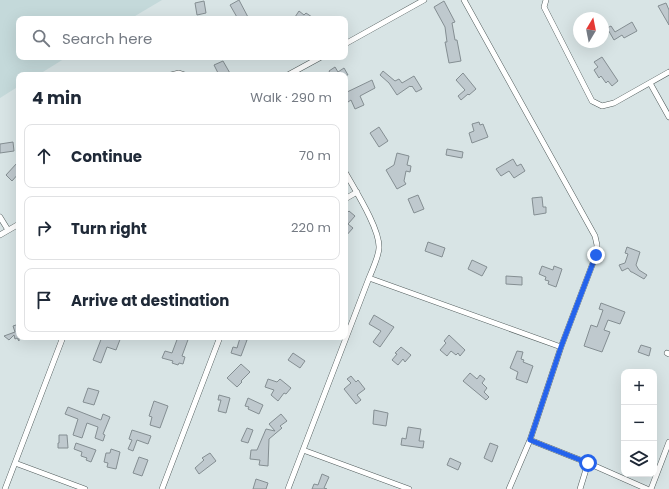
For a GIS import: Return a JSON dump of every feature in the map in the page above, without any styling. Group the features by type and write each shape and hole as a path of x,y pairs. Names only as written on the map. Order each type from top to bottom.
{"street":[{"path":"348,42 424,0"},
{"path":"464,0 595,236 596,245 596,255 561,347 530,440 509,489"},
{"path":"546,0 544,7 592,101 602,106 614,103 669,72"},
{"path":"294,72 316,60"},
{"path":"650,83 669,117"},
{"path":"348,177 374,225 378,236 379,249 348,332"},
{"path":"348,197 357,192"},
{"path":"0,217 8,230"},
{"path":"0,235 16,226"},
{"path":"369,278 561,347"},
{"path":"5,489 62,340"},
{"path":"162,489 219,340"},
{"path":"288,489 345,340"},
{"path":"530,440 647,489"},
{"path":"651,489 669,442"},
{"path":"302,450 409,489"},
{"path":"15,463 85,489"},
{"path":"580,489 588,463"}],"shaded area":[{"path":"0,0 162,0 135,16 16,16 16,60 62,60 43,72 16,72 16,88 0,98"}],"building":[{"path":"239,0 247,16 236,16 230,5"},
{"path":"204,1 206,13 197,15 195,3"},
{"path":"444,1 455,22 452,23 461,61 449,63 445,42 447,42 445,27 434,7"},
{"path":"666,3 669,10 669,25 658,6"},
{"path":"299,11 304,15 306,13 310,16 296,16"},
{"path":"632,22 637,31 624,38 622,35 614,40 609,31 609,27 611,26 615,32"},
{"path":"602,57 618,81 612,86 608,81 606,83 601,76 599,78 594,70 598,67 594,62"},
{"path":"223,61 229,72 218,72 214,65"},
{"path":"335,67 338,72 330,72"},
{"path":"344,68 346,72 338,72"},
{"path":"383,71 395,81 399,79 402,83 414,76 422,89 416,92 412,86 410,86 397,95 389,83 380,75"},
{"path":"463,73 476,89 461,100 458,96 465,90 456,80"},
{"path":"372,80 375,88 360,96 364,105 355,109 351,100 348,102 348,92"},
{"path":"479,122 480,125 483,124 488,137 472,143 469,133 474,131 472,124"},
{"path":"379,127 388,141 379,147 370,133"},
{"path":"13,142 14,151 0,153 0,144"},
{"path":"447,149 463,152 462,158 446,155"},
{"path":"397,153 409,156 407,165 411,166 410,172 406,171 404,181 406,184 397,189 386,170 394,165"},
{"path":"513,159 517,166 521,164 525,171 514,178 509,171 501,176 496,169"},
{"path":"16,164 16,176 12,181 6,175"},
{"path":"418,195 424,209 414,213 408,199"},
{"path":"542,197 543,207 546,207 546,213 534,215 532,198"},
{"path":"349,211 355,216 348,224"},
{"path":"348,224 353,228 348,234"},
{"path":"428,242 445,248 442,257 425,251"},
{"path":"627,247 640,252 636,265 639,270 647,275 644,279 631,272 628,268 622,271 619,265 625,263 628,254 625,253"},
{"path":"472,260 487,267 482,276 468,269"},
{"path":"542,266 553,270 554,266 562,269 556,287 548,284 549,281 545,280 546,277 539,274"},
{"path":"506,276 522,277 522,285 506,284"},
{"path":"601,303 625,312 620,324 608,320 604,330 610,332 602,352 584,346 591,325 597,327 603,310 599,309"},
{"path":"374,315 394,327 380,347 373,342 381,331 369,324"},
{"path":"16,325 16,338 14,335 9,340 4,336 15,332 13,326"},
{"path":"449,335 465,350 460,356 458,353 456,355 451,351 447,356 440,350 446,343 444,341"},
{"path":"101,340 120,340 116,350 107,347 101,363 93,360"},
{"path":"177,340 188,340 182,356 185,357 183,364 179,363 178,365 172,363 173,361 162,358 165,351 172,353"},
{"path":"239,340 247,340 241,356 231,353 233,347 237,348"},
{"path":"641,345 651,348 649,356 638,352"},
{"path":"401,347 411,355 405,362 403,359 398,365 392,360 397,354 395,353"},
{"path":"517,351 523,352 521,359 524,360 523,362 533,366 527,383 516,379 518,372 510,368"},
{"path":"293,353 305,361 300,368 288,360"},
{"path":"241,364 250,372 237,387 227,378"},
{"path":"470,373 477,379 480,375 485,379 482,383 487,388 484,392 489,397 486,400 463,381"},
{"path":"351,376 356,382 358,380 365,389 357,395 361,400 356,404 344,389 351,383 347,379"},
{"path":"268,379 277,382 280,379 291,388 286,394 284,393 278,401 271,395 274,390 265,387"},
{"path":"88,388 99,391 94,405 83,402"},
{"path":"219,395 230,398 226,413 218,411 221,400 218,400"},
{"path":"248,398 263,405 259,414 245,406"},
{"path":"154,401 168,406 160,428 150,425 152,417 149,416"},
{"path":"68,407 101,420 103,414 110,417 103,434 105,435 103,441 95,438 98,427 87,423 82,438 73,435 78,419 65,414"},
{"path":"374,410 388,413 386,426 373,424"},
{"path":"281,414 287,421 280,426 282,428 269,439 268,466 259,465 260,460 250,459 251,450 257,450 266,429 275,431 269,424"},
{"path":"408,427 421,429 419,441 424,441 423,448 401,445 402,438 406,439"},
{"path":"247,428 253,430 248,443 241,441"},
{"path":"132,430 151,436 148,444 137,440 133,451 128,449 132,440 129,439"},
{"path":"59,435 67,435 68,448 58,448"},
{"path":"76,443 96,450 91,462 86,460 87,458 81,456 82,452 74,449"},
{"path":"490,443 498,446 492,462 484,458"},
{"path":"111,449 120,452 116,469 107,467 108,463 104,462 106,453 110,453"},
{"path":"210,453 216,461 199,474 195,468 204,460 202,458"},
{"path":"139,457 148,460 142,476 133,473"},
{"path":"450,458 461,463 458,470 447,465"},
{"path":"322,474 329,477 324,488 327,489 312,489 314,484 318,485"},
{"path":"256,479 268,483 266,489 253,489"}],"route":[{"path":"588,463 530,440 561,347 596,255"}]}
